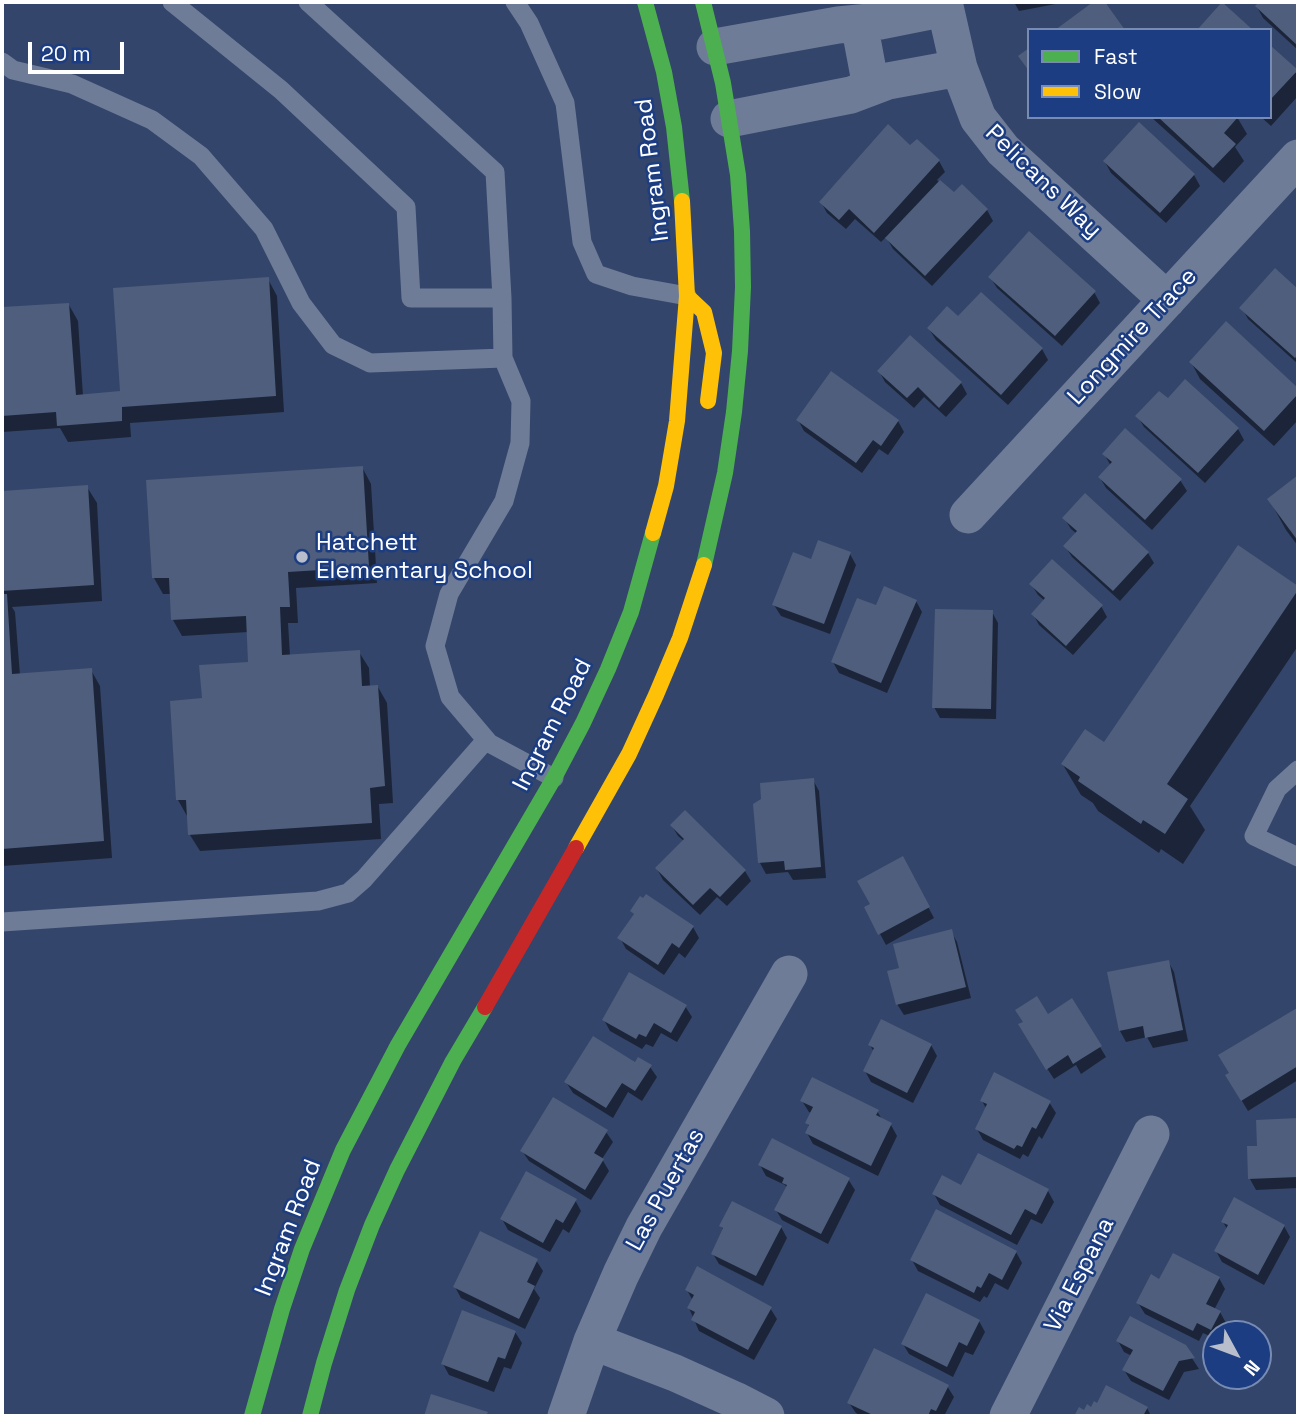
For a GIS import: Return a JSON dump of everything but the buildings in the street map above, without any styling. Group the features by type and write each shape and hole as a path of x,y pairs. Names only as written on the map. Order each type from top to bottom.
{"main road":[{"name":"Ingram Road","path":"252,1416 302,1249 343,1150 398,1045 560,781 631,612 649,550 666,486 677,421 687,296 683,209 674,127 664,72 645,2"},
{"path":"310,1416 347,1290 397,1170 453,1061 597,799 651,707 680,638 699,583 729,448 740,351 743,288 738,175 715,47 703,2"},
{"path":"687,296 704,312 714,353 706,420"},
{"path":"677,604 680,638"}],"street":[{"path":"715,47 838,25 880,21 944,5"},
{"name":"Pelicans Way","path":"944,5 959,68 978,118 1003,150 1167,300"},
{"path":"859,23 872,87"},
{"path":"729,119 851,95 888,81 959,68"},
{"name":"Longmire Trace","path":"968,515 1298,158"},
{"name":"Las Puertas","path":"566,1416 592,1341 644,1227 789,974"},
{"name":"Via Espana","path":"1008,1416 1151,1134"},
{"path":"592,1341 675,1373 766,1416"}],"lane":[{"path":"172,2 281,90 406,207 411,298 502,298"},
{"path":"308,2 495,172 503,358 521,401 520,443 504,501 449,594 435,646 450,697 486,740 543,774 560,781"},
{"path":"515,2 528,23 565,103 582,242 596,274 632,286 687,296"},
{"path":"2,62 13,70 72,84 152,120 201,156 264,229 301,303 333,345 370,363 503,358"},
{"path":"2,922 318,901 348,893 364,879 486,740"},
{"path":"1298,770 1277,789 1254,836 1298,856"}],"traffic: fast":[{"path":"645,2 664,72 674,127 682,201"},
{"path":"703,2 723,83 738,175 743,287 734,412 725,473 704,565"},
{"path":"252,1416 302,1249 343,1150 398,1045 554,778 583,723 631,612 653,533"},
{"path":"310,1416 347,1290 372,1225 453,1061 485,1007"}],"traffic: slow":[{"path":"653,533 666,486 677,421 687,296 682,201"},
{"path":"687,296 704,312 714,353 708,401"},
{"path":"576,848 629,754 656,695 680,638 704,565"}],"traffic: jam":[{"path":"485,1007 576,848"}],"place":[{"name":"Hatchett Elementary School","path":"302,557"}]}
